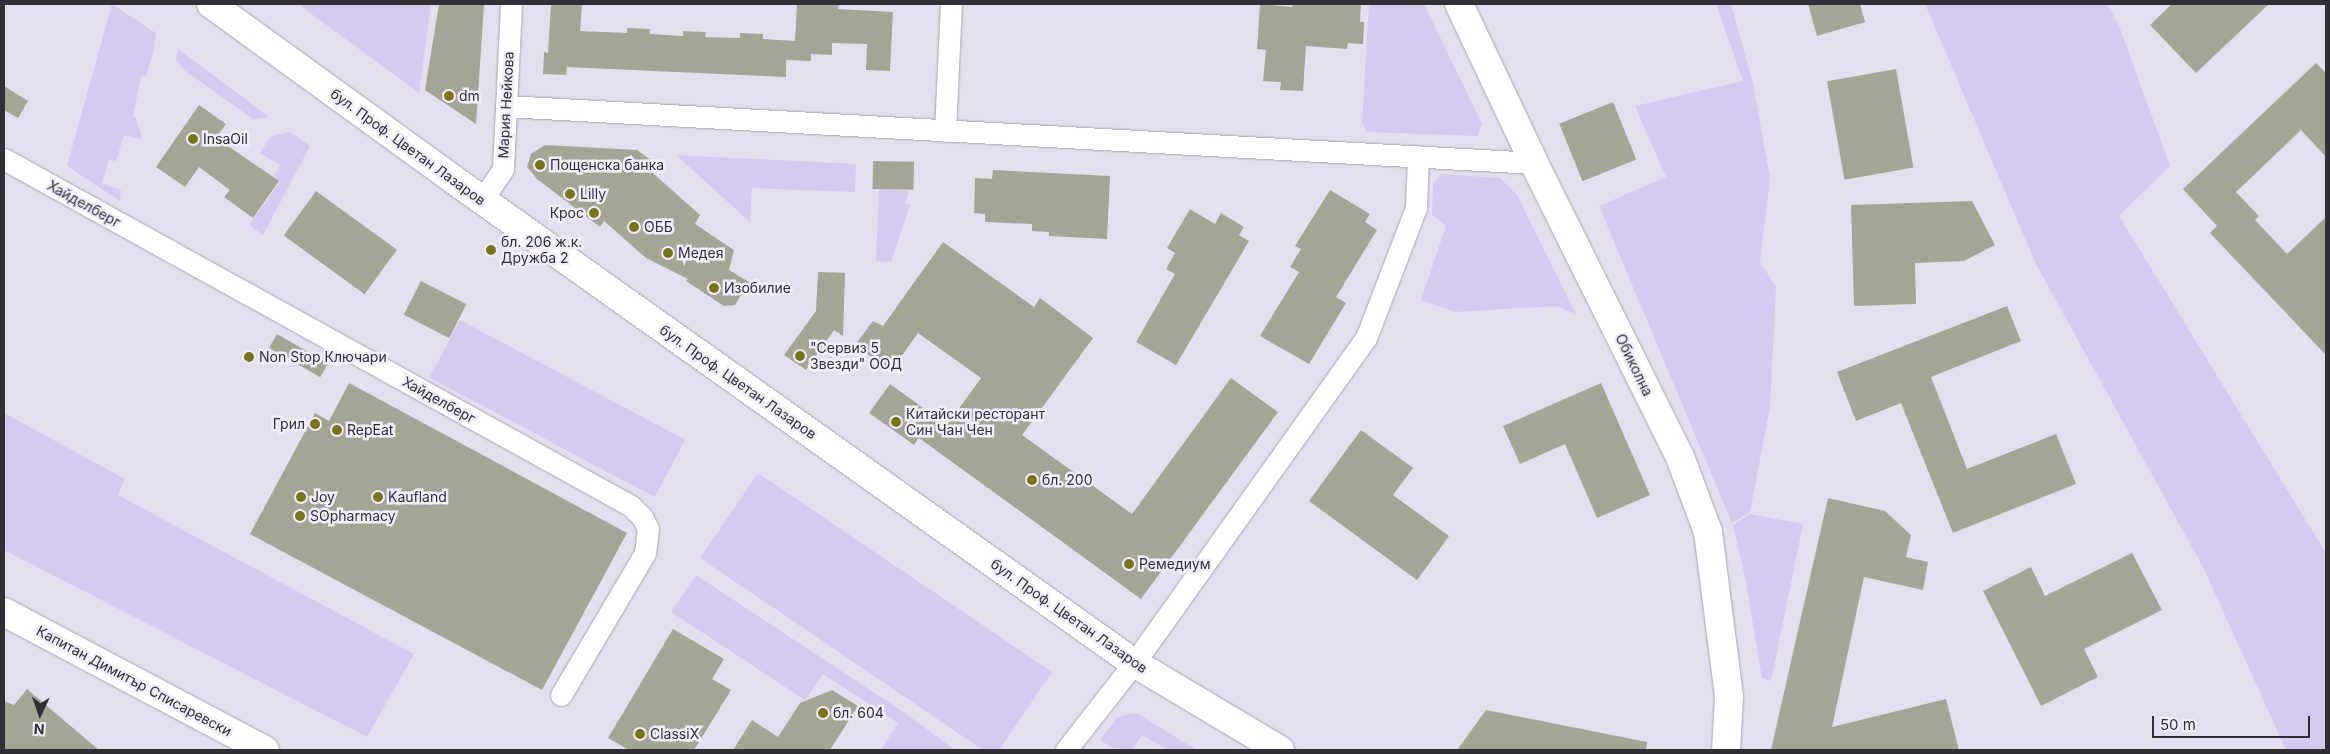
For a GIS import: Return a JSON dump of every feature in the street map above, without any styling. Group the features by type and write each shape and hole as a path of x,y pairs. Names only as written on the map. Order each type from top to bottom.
{"main road":[{"name":"бул. Проф. Цветан Лазаров","path":"211,4 482,200 1134,663 1278,749"},
{"name":"Обиколна","path":"1459,4 1534,163 1680,457 1708,532 1729,697 1726,750"},
{"name":"Капитан Димитър Списаревски","path":"4,612 265,750"}],"street":[{"name":"Мария Нейкова","path":"482,200 502,169 511,4"},
{"path":"945,131 951,4"},
{"path":"506,106 1534,163"},
{"path":"1066,750 1134,663 1366,338 1416,208 1418,156"},
{"name":"Хайделберг","path":"4,159 632,506 642,517 648,529 645,554 561,695"}],"shaded area":[{"path":"112,4 156,33 153,53 146,76 141,76 133,116 136,118 142,137 139,139 124,135 116,161 109,160 102,183 121,190 120,201 67,166"},
{"path":"298,4 431,4 419,93"},
{"path":"1369,4 1424,4 1482,124 1477,136 1367,132 1362,122"},
{"path":"1716,4 1731,4 1753,83 1770,178 1760,262 1776,287 1770,407 1750,512 1732,523 1599,206 1666,177 1635,106 1743,81"},
{"path":"1925,4 2107,4 2118,23 2170,166 2119,216 2326,553 2326,750 2286,750 2204,569 2036,264"},
{"path":"178,49 269,117 253,119 185,71 176,59"},
{"path":"290,132 310,146 263,235 249,225 280,182 274,176 280,165 260,153 271,136"},
{"path":"676,155 856,164 855,192 752,188 750,222"},
{"path":"1442,174 1500,178 1517,195 1576,315 1557,306 1455,312 1421,300 1446,226 1432,215 1433,183"},
{"path":"879,189 909,191 905,204 910,205 891,262 876,261"},
{"path":"460,320 685,440 655,497 429,377"},
{"path":"4,413 125,479 118,495 414,654 367,737 4,550"},
{"path":"758,473 1052,672 999,750 983,750 700,558"},
{"path":"1750,514 1803,524 1771,681 1762,678 1746,582 1733,525"},
{"path":"696,575 905,713 955,750 881,750 898,723 823,674 805,700 671,612"},
{"path":"1128,714 1138,714 1197,750 1168,750 1142,735 1132,750 1113,748 1100,740 1117,718"}],"building":[{"path":"439,4 484,4 476,124 425,90"},
{"path":"551,4 582,4 580,31 627,33 627,28 650,29 650,34 683,36 683,31 706,32 705,37 740,38 740,33 763,34 763,39 795,41 797,4 839,4 838,9 893,12 890,71 866,70 867,44 832,43 832,55 811,54 811,61 786,60 786,77 567,67 566,75 543,74 544,52 548,53"},
{"path":"1260,4 1292,7 1293,4 1361,4 1360,22 1364,22 1363,44 1348,43 1347,49 1306,46 1303,91 1280,90 1281,82 1263,81 1266,50 1257,49"},
{"path":"1808,4 1860,4 1865,22 1817,36"},
{"path":"2172,4 2269,4 2196,73 2150,25"},
{"path":"2316,63 2326,73 2326,157 2301,130 2236,192 2259,216 2255,220 2287,254 2326,217 2326,355 2210,233 2217,226 2183,189"},
{"path":"1896,69 1913,167 1844,180 1827,81"},
{"path":"4,86 28,101 18,118 4,110"},
{"path":"1613,102 1636,159 1582,181 1559,124"},
{"path":"199,105 226,124 216,138 279,181 253,218 224,197 230,190 199,167 185,187 156,167"},
{"path":"545,145 637,150 651,160 646,167 700,215 695,224 734,250 729,270 749,282 735,305 724,306 686,281 688,279 646,258 604,221 600,227 537,179 527,167 531,154"},
{"path":"873,161 914,162 914,190 873,189"},
{"path":"993,170 1110,176 1107,239 1049,236 1049,232 1032,231 1032,224 985,222 985,214 974,213 975,178 992,179"},
{"path":"1330,190 1370,214 1365,222 1377,230 1336,297 1346,303 1309,364 1260,336 1299,272 1290,267 1301,249 1295,246"},
{"path":"316,191 397,250 365,294 284,235"},
{"path":"1972,201 1995,245 1964,261 1915,263 1916,304 1854,306 1851,205"},
{"path":"1190,209 1215,224 1221,213 1244,227 1239,235 1249,241 1176,365 1136,342 1175,274 1166,269 1175,253 1167,248"},
{"name":"бл. 200","path":"943,242 1034,307 1040,298 1093,338 1022,435 1132,514 1231,378 1278,412 1141,599 919,438 914,445 869,413 890,384 947,425 981,378 918,333 891,371 855,345 873,321 883,326"},
{"path":"818,272 845,273 843,336 834,330 806,370 784,355 816,311"},
{"path":"421,281 466,304 449,338 404,315"},
{"path":"2007,306 2021,341 1931,377 1967,469 2056,434 2076,484 1953,533 1901,403 1856,421 1837,372"},
{"path":"277,334 328,364 320,377 269,348"},
{"path":"349,383 627,533 542,690 250,534 315,413 329,421"},
{"path":"1601,383 1650,495 1597,518 1565,444 1520,464 1503,426"},
{"path":"1361,430 1413,468 1393,495 1449,536 1417,580 1309,501"},
{"path":"1828,498 1885,511 1911,535 1906,557 1928,562 1923,590 1864,577 1832,727 1946,699 1959,750 1771,750"},
{"path":"2132,553 2162,610 2084,649 2098,677 2041,706 1983,591 2031,567 2045,596"},
{"path":"673,629 724,659 712,679 731,690 694,750 629,750 608,738"},
{"path":"27,689 99,750 4,750 4,701 14,705"},
{"name":"бл. 604","path":"832,690 858,706 830,750 733,750 752,720 778,737 800,703"},
{"path":"1486,710 1647,742 1646,750 1457,750"}],"place":[{"name":"dm","path":"449,96"},
{"name":"InsaOil","path":"193,139"},
{"name":"Пощенска банка","path":"540,165"},
{"name":"Lilly","path":"570,194"},
{"name":"Крос","path":"594,213"},
{"name":"ОББ","path":"634,227"},
{"name":"бл. 206 ж.к. Дружба 2","path":"491,250"},
{"name":"Медея","path":"668,253"},
{"name":"Изобилие","path":"714,288"},
{"name":"\"Сервиз 5 Звезди\" ООД","path":"800,356"},
{"name":"Non Stop Ключари","path":"249,357"},
{"name":"Китайски ресторант Син Чан Чен","path":"896,422"},
{"name":"Грил","path":"315,424"},
{"name":"RepEat","path":"337,430"},
{"name":"бл. 200","path":"1032,480"},
{"name":"Joy","path":"301,497"},
{"name":"Kaufland","path":"378,497"},
{"name":"SOpharmacy","path":"300,516"},
{"name":"Ремедиум","path":"1129,564"},
{"name":"бл. 604","path":"823,713"},
{"name":"ClassiX","path":"640,734"}]}
